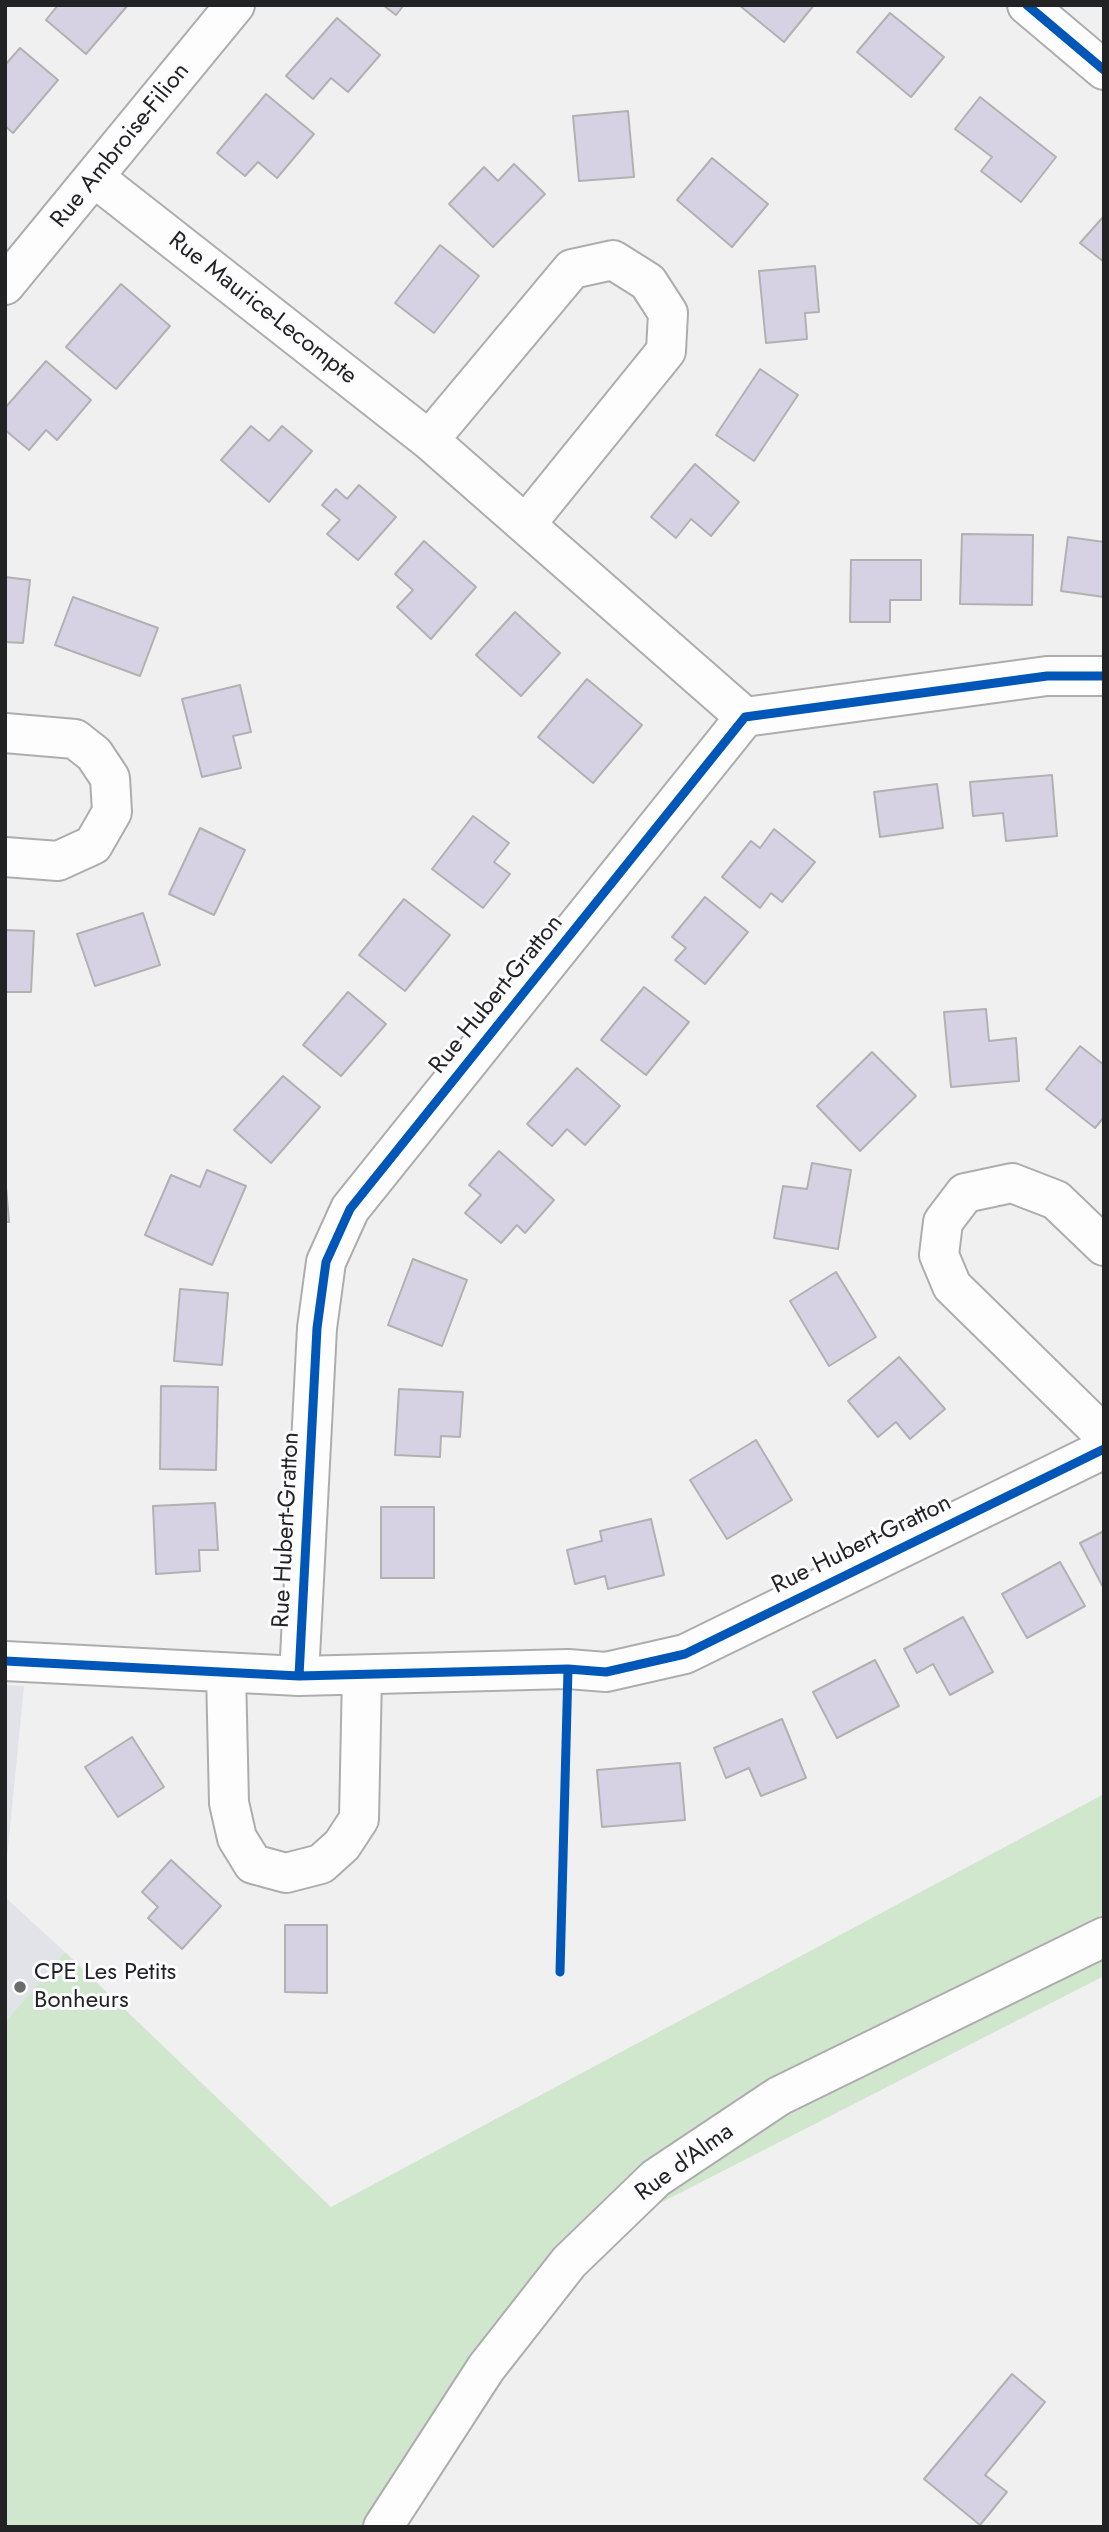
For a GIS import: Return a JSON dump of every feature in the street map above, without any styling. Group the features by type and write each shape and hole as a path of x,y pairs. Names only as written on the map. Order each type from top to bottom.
{"street":[{"name":"Rue Ambroise-Filion","path":"5,285 235,5"},
{"path":"1027,5 1104,70"},
{"name":"Rue Maurice-Lecompte","path":"95,178 429,440 745,717"},
{"path":"429,440 572,269 613,260 648,282 668,313 666,351 526,524"},
{"path":"745,717 1047,676 1104,676"},
{"name":"Rue Hubert-Gratton","path":"299,1676 317,1328 326,1262 350,1209 745,717"},
{"path":"5,733 75,740 94,754 110,779 112,813 93,845 58,861 5,857"},
{"path":"1104,1246 1056,1200 1012,1183 965,1193 943,1222 940,1255 952,1286 1104,1435"},
{"name":"Rue Hubert-Gratton","path":"5,1661 299,1676 568,1669 606,1672 685,1654 1104,1449"},
{"path":"226,1673 229,1803 237,1838 253,1864 286,1872 321,1864 342,1845 359,1819 362,1675"},
{"name":"Rue d'Alma","path":"383,2527 486,2368 569,2262 656,2178 779,2096 1104,1937"}],"shaded area":[{"path":"5,1685 24,1686 5,1879"},
{"name":"CPE Les Petits Bonheurs","path":"5,1897 65,1952 5,2022"}],"green space":[{"path":"1104,1794 1104,1976 592,2238 381,2527 5,2527 5,2022 65,1952 331,2207"}],"building":[{"path":"58,5 128,5 86,54 46,20"},
{"path":"383,5 404,5 396,15"},
{"path":"739,5 814,5 784,42"},
{"path":"890,13 944,57 911,97 857,52"},
{"path":"337,18 380,55 348,92 331,78 313,99 286,76"},
{"path":"20,48 58,80 13,133 5,126 5,65"},
{"path":"266,94 314,134 277,178 258,162 245,176 217,153"},
{"path":"980,97 1056,157 1021,202 981,171 992,157 955,129"},
{"path":"628,111 634,177 579,181 573,116"},
{"path":"712,158 768,204 732,247 677,200"},
{"path":"514,164 545,194 493,247 449,204 484,167 498,181"},
{"path":"1104,216 1104,262 1080,243"},
{"path":"440,245 479,276 434,333 395,303"},
{"path":"815,266 819,312 805,313 807,339 766,343 759,271"},
{"path":"121,284 170,326 116,389 66,347"},
{"path":"46,361 91,400 57,440 46,430 29,450 5,430 5,408"},
{"path":"760,369 798,395 754,461 716,435"},
{"path":"251,426 269,441 282,426 312,451 269,502 221,460"},
{"path":"695,464 739,502 711,536 691,519 676,538 651,517"},
{"path":"359,485 396,517 358,560 327,534 340,520 322,505 336,489 347,499"},
{"path":"962,534 1033,535 1032,605 960,604"},
{"path":"1068,537 1104,542 1104,597 1061,591"},
{"path":"424,541 476,587 431,639 397,607 413,590 395,574"},
{"path":"851,560 921,560 921,600 890,600 890,622 850,622"},
{"path":"5,577 30,580 23,643 5,642"},
{"path":"73,597 158,628 140,676 55,645"},
{"path":"515,612 560,653 521,696 476,655"},
{"path":"587,679 642,725 593,783 538,737"},
{"path":"240,685 251,732 233,736 241,768 202,777 182,699"},
{"path":"1052,775 1057,836 1006,841 1003,813 973,816 970,782"},
{"path":"937,784 943,828 880,837 874,792"},
{"path":"473,816 509,843 494,862 510,874 483,908 432,869"},
{"path":"200,828 245,850 214,915 169,894"},
{"path":"774,829 815,862 782,902 771,893 760,908 722,877 751,841 760,848"},
{"path":"705,897 748,932 705,984 675,960 686,948 672,937"},
{"path":"404,899 450,935 405,991 359,955"},
{"path":"143,913 160,965 95,986 77,934"},
{"path":"5,930 34,931 31,992 5,992"},
{"path":"644,987 689,1022 646,1075 601,1040"},
{"path":"348,992 386,1024 341,1076 303,1045"},
{"path":"986,1009 989,1041 1016,1038 1019,1081 951,1087 944,1012"},
{"path":"1080,1046 1104,1065 1104,1117 1095,1128 1046,1089"},
{"path":"872,1052 916,1096 860,1151 817,1106"},
{"path":"577,1068 620,1106 585,1145 567,1129 552,1146 527,1124"},
{"path":"283,1076 320,1107 271,1163 234,1130"},
{"path":"499,1151 554,1200 525,1233 517,1225 501,1243 465,1213 481,1195 469,1185"},
{"path":"812,1163 851,1170 838,1249 774,1238 783,1186 807,1189"},
{"path":"207,1170 246,1186 212,1265 145,1235 171,1175 200,1187"},
{"path":"5,1175 9,1222 5,1222"},
{"path":"413,1259 467,1280 442,1346 388,1325"},
{"path":"836,1272 876,1337 829,1366 790,1301"},
{"path":"180,1289 228,1293 222,1365 174,1361"},
{"path":"899,1357 945,1409 910,1439 896,1422 878,1437 848,1401"},
{"path":"161,1386 218,1387 216,1470 160,1469"},
{"path":"399,1389 463,1392 460,1437 441,1436 440,1457 395,1455"},
{"path":"756,1440 792,1500 727,1539 690,1480"},
{"path":"215,1503 218,1550 199,1550 200,1571 156,1574 153,1506"},
{"path":"381,1507 434,1507 434,1578 381,1578"},
{"path":"651,1519 664,1575 608,1589 605,1576 575,1584 567,1550 602,1541 600,1531"},
{"path":"1104,1531 1104,1589 1080,1543"},
{"path":"1060,1562 1085,1606 1027,1638 1002,1594"},
{"path":"963,1617 993,1672 950,1695 933,1664 917,1673 904,1649"},
{"path":"875,1660 899,1706 837,1738 813,1692"},
{"path":"782,1719 806,1778 761,1796 749,1768 726,1778 714,1748"},
{"path":"132,1737 164,1787 118,1817 85,1767"},
{"path":"680,1763 685,1820 602,1827 597,1770"},
{"path":"171,1860 221,1906 182,1949 148,1918 158,1907 142,1892"},
{"path":"285,1925 327,1925 327,1993 285,1992"},
{"path":"1012,2374 1045,2402 985,2475 1007,2492 980,2525 924,2479"}],"cycle path":[{"path":"1027,5 1104,70"},
{"path":"299,1676 317,1328 326,1262 350,1209 745,717 1047,676 1104,676"},
{"path":"5,1661 299,1676 568,1669 606,1672 685,1654 1104,1449"},
{"path":"560,1972 568,1669"}],"place":[{"name":"CPE Les Petits Bonheurs","path":"20,1987"}]}
